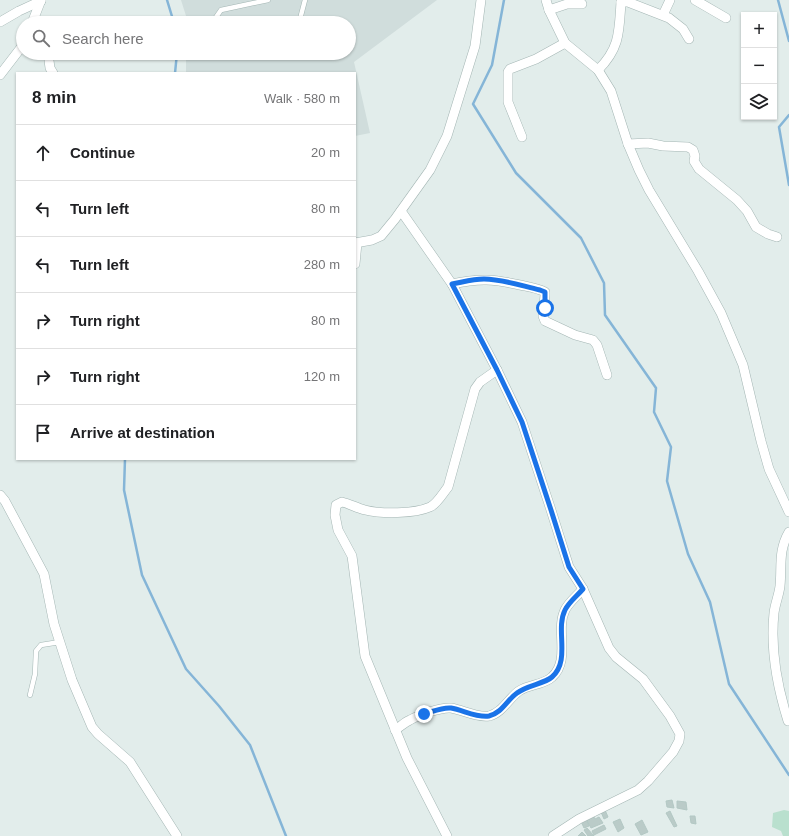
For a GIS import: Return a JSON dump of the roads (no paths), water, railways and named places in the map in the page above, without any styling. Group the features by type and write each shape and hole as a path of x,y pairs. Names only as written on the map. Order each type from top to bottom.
{"street":[{"path":"356,243 372,240 381,236 430,170 447,136 475,46 481,0"},
{"path":"546,0 549,10 565,43 598,70 611,91 628,144 639,170 649,190 698,271 721,313 743,365 769,469 789,512"},
{"path":"663,15 670,0"},
{"path":"697,0 726,18"},
{"path":"0,22 41,1"},
{"path":"35,16 41,1"},
{"path":"598,70 614,48 618,34 621,1 628,2 669,18 683,29 689,40"},
{"path":"549,10 567,4 582,4"},
{"path":"522,136 508,102 508,72 510,69 536,59 565,43"},
{"path":"0,75 16,54"},
{"path":"49,60 52,72"},
{"path":"628,144 648,143 663,146 688,147 693,150 695,156 694,161 699,169 737,200 747,211 756,227 777,237"},
{"path":"401,211 452,284 497,370 522,422 569,567 583,589 608,648 616,657 643,679 680,734 680,741 668,758 638,790 579,819 553,836"},
{"path":"452,284 486,279 506,282 545,292 543,316 545,321 575,335 593,340 596,344 607,375"},
{"path":"446,836 395,730 365,656 352,556 338,530 336,506 342,502 352,504 363,510 382,514 430,507 448,486 475,389 480,382 497,370"},
{"path":"0,495 5,501 44,574 54,624 72,680 92,727 130,762 177,836"},
{"path":"788,721 776,678 773,638 774,612 780,585 780,561 783,545 789,532"},
{"path":"395,730 410,720 440,709 449,708 489,716 499,712 507,702 521,690 552,677 557,671 562,660 563,618 565,610 583,589"}],"lane":[{"path":"217,16 221,10 268,0"},
{"path":"301,16 305,0"},
{"path":"30,695 36,674 36,651 41,645 60,642"}],"waterway":[{"path":"167,0 172,16"},
{"path":"504,0 492,65 473,104 516,173 581,238 604,283 605,315 656,388 654,412 671,447 667,481 688,554 710,602 729,684 789,775"},
{"path":"778,0 789,41"},
{"path":"175,72 176,60"},
{"path":"789,115 779,127 789,185"},
{"path":"125,460 124,490 142,575 186,669 219,706 250,745 286,836"}]}
